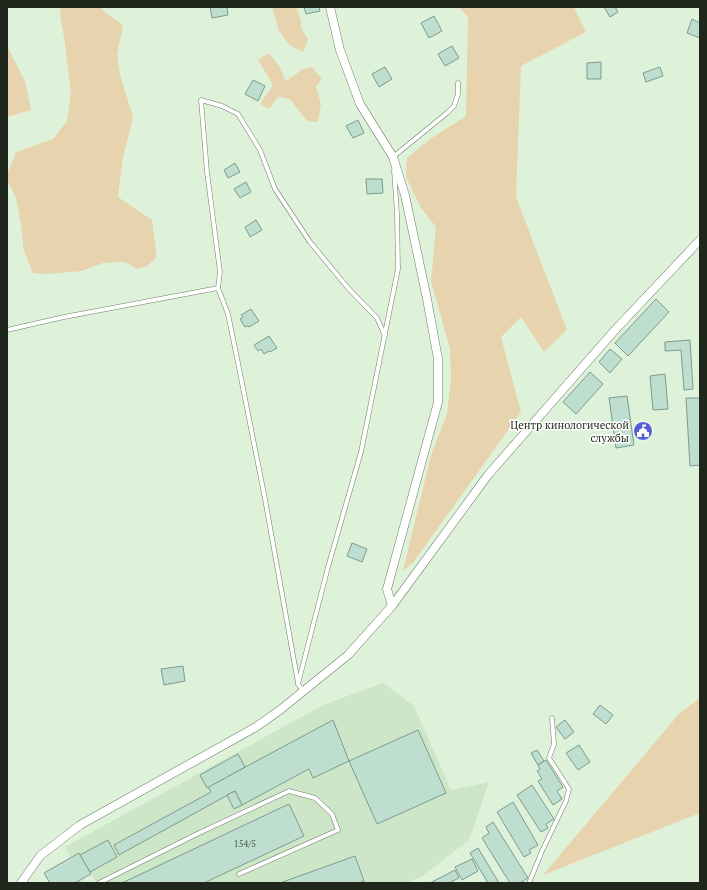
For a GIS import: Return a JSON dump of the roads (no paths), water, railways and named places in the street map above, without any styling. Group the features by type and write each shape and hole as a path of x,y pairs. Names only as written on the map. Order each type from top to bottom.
{"street":[{"path":"330,7 340,50 360,104 393,157 405,195 438,359 438,402 387,590 392,606"},
{"path":"21,883 40,856 80,825 256,726 280,710 348,655 392,606 488,475 615,330 700,240"}],"lane":[{"path":"298,684 328,567 361,452 386,336 398,269 397,214 393,157 454,106 458,94 458,83"},
{"path":"303,691 298,684 265,499 228,314 218,288 220,272 207,172 201,100 222,106 238,114 260,150 275,190 310,242 348,288 377,318 386,336"},
{"path":"7,330 218,288"},
{"path":"529,883 542,851 566,801 569,789 549,758 554,744 552,718"},
{"path":"99,883 197,834 289,791 315,798 332,814 338,830 239,874"}],"place":[{"name":"Центр кинологической службы","path":"643,431"}]}
